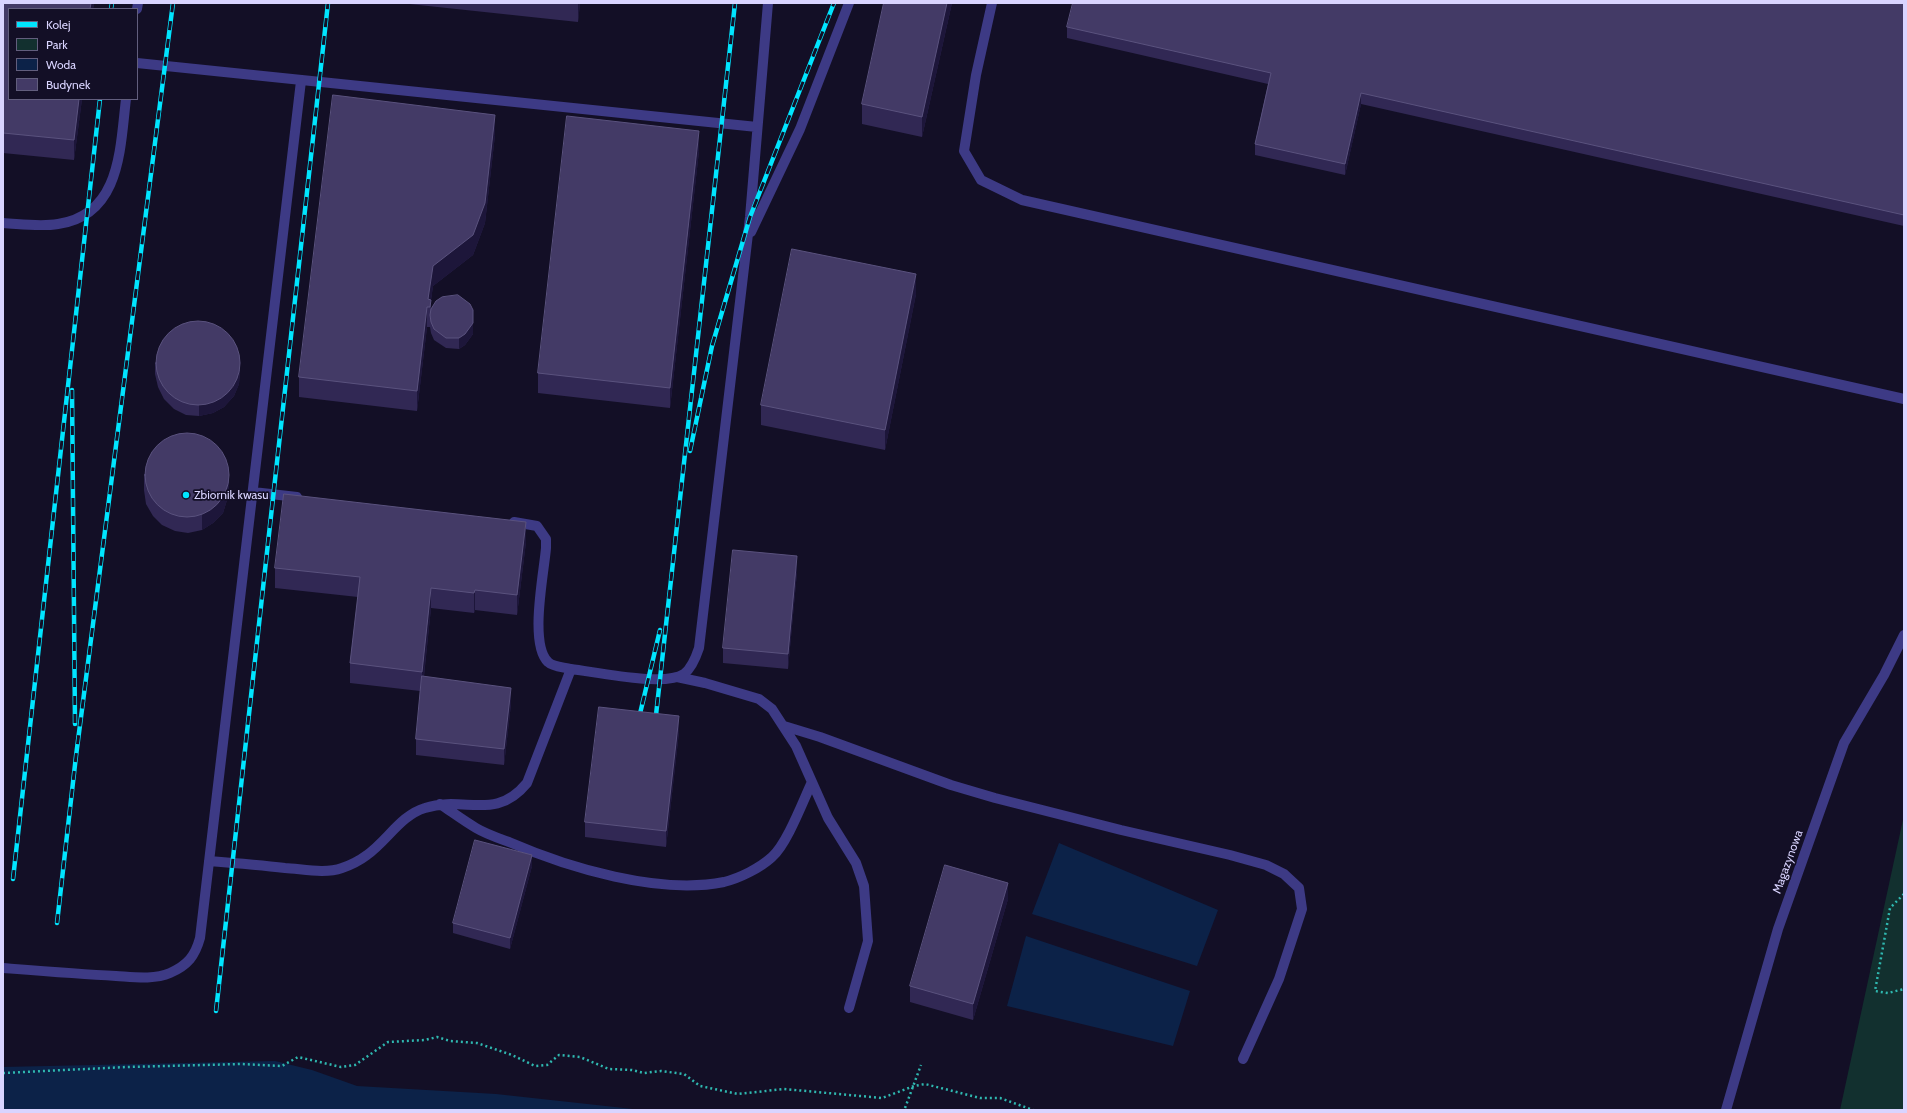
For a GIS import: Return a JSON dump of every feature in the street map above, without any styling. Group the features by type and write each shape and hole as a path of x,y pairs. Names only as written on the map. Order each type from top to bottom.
{"lane":[{"path":"506,521 529,523 537,526 546,539 538,624 539,646 548,662 555,666 571,669 659,680 677,677 684,674 691,667 699,648 747,241 768,3"},
{"path":"747,241 800,129 849,3"},
{"path":"992,3 976,75 964,151 981,180 1022,200 1904,399"},
{"path":"138,63 757,128"},
{"path":"3,968 141,977 169,974 181,968 196,953 200,938 301,81"},
{"path":"3,223 40,225 58,224 74,220 87,213 101,201 112,184 117,167 126,100"},
{"path":"253,492 305,498"},
{"name":"Magazynowa","path":"1726,1110 1778,929 1844,743 1884,675 1904,635"},
{"path":"209,861 305,870 342,868 358,862 372,852 410,815 425,808 440,804 498,804 508,800 518,794 527,783 571,669"},
{"path":"677,677 705,683 758,699 772,709 796,746 828,818 856,863 864,886 868,941 849,1008"},
{"path":"784,726 820,737 951,785 995,798 1121,830 1230,855 1266,865 1284,874 1299,888 1302,909 1279,979 1244,1059"},
{"path":"440,804 476,828 534,853 566,864 632,880 666,884 698,885 725,881 746,874 773,856 784,841 812,782"}],"path":[{"path":"1904,894 1890,908 1875,991 1888,993 1904,989"},
{"path":"3,1073 242,1064 282,1066 298,1057 341,1067 355,1065 388,1042 424,1040 437,1037 450,1041 477,1043 512,1055 535,1066 547,1065 559,1055 580,1057 609,1069 632,1070 644,1073 661,1071 684,1074 700,1086 738,1094 784,1089 882,1098 914,1086 925,1084 980,1098 1000,1098 1033,1110"},
{"path":"906,1108 921,1065"}],"green space":[{"path":"1904,815 1904,1110 1840,1110"}],"water":[{"path":"1059,843 1218,910 1197,966 1032,914"},
{"path":"1026,936 1190,991 1173,1046 1007,1006"},
{"path":"275,1061 312,1070 357,1086 496,1094 642,1110 3,1110 3,1067"}],"building":[{"path":"3,3 91,3 90,8 8,8 8,100 79,100 74,140 3,133"},
{"path":"884,3 947,3 922,117 862,104"},
{"path":"1073,3 1904,3 1904,215 1361,93 1345,164 1255,144 1271,73 1067,27"},
{"path":"333,95 495,115 485,203 473,235 433,266 428,299 431,300 430,307 427,307 417,391 299,377"},
{"path":"567,116 699,131 670,388 538,373"},
{"path":"792,249 916,274 885,430 761,405"},
{"path":"458,295 470,304 473,310 473,323 465,334 459,338 446,338 434,329 431,322 431,309 436,301 442,297"},
{"path":"198,321 214,324 228,333 237,347 240,363 237,379 228,393 214,402 198,405 182,402 168,393 159,379 156,363 159,347 168,333 182,324"},
{"name":"Zbiornik kwasu","path":"187,433 203,436 217,445 226,459 229,475 226,491 217,505 203,514 187,517 171,514 157,505 148,491 145,475 148,459 157,445 171,436"},
{"path":"284,494 526,522 517,595 475,590 474,593 431,588 422,672 350,663 360,577 275,568"},
{"path":"733,550 797,556 788,654 723,648"},
{"path":"422,676 511,688 504,749 416,739"},
{"path":"599,707 679,716 666,831 585,822"},
{"path":"475,840 532,855 510,938 453,923"},
{"path":"945,865 1008,883 973,1004 910,986"}],"railway":[{"path":"111,8 112,3"},
{"path":"57,923 76,756 173,3"},
{"path":"216,1011 328,3"},
{"path":"655,724 735,3"},
{"path":"690,451 712,346 750,217 834,3"},
{"path":"13,879 100,100"},
{"path":"72,390 75,724"},
{"path":"638,722 660,630"}],"place":[{"name":"Zbiornik kwasu","path":"186,495"}]}
